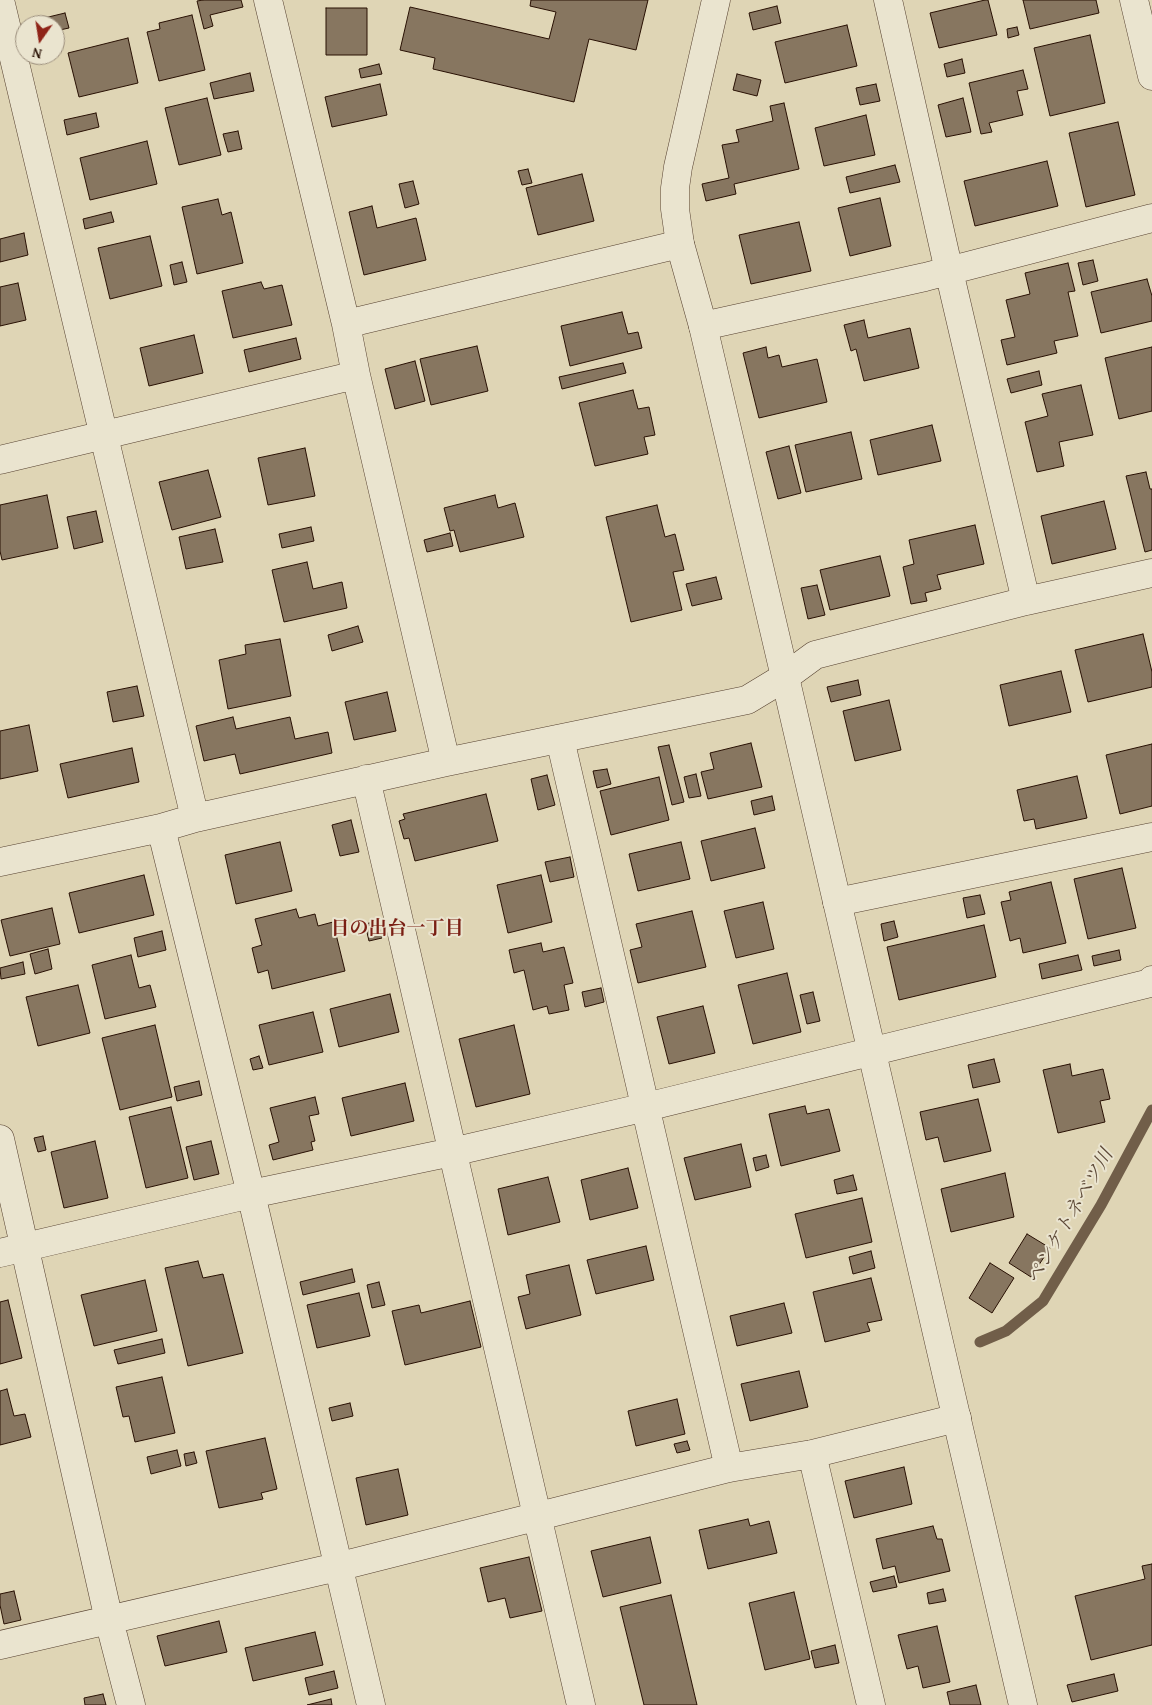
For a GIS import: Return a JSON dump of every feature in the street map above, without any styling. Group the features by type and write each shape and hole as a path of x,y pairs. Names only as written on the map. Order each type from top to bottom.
{"street":[{"path":"0,0 195,818"},
{"path":"268,0 346,324 356,375 446,762"},
{"path":"716,0 678,167 674,209 680,244 703,326 1023,1705"},
{"path":"888,0 1026,601"},
{"path":"1134,0 1152,76"},
{"path":"703,326 949,271 1152,218"},
{"path":"346,324 680,244"},
{"path":"0,460 356,375"},
{"path":"0,862 161,828 195,818 366,779 747,700 785,677 815,655 1026,601 1152,573"},
{"path":"560,739 729,1468"},
{"path":"366,779 581,1705"},
{"path":"161,828 371,1705"},
{"path":"838,902 1152,837"},
{"path":"12,1250 250,1194 452,1152 646,1107 1150,983 1152,980"},
{"path":"0,1139 12,1250 130,1705"},
{"path":"0,1645 338,1567 729,1468 812,1454 957,1418"},
{"path":"812,1454 871,1705"}],"building":[{"path":"241,0 243,7 210,15 213,26 204,29 197,1"},
{"path":"531,0 648,0 636,50 589,39 574,102 433,69 435,58 400,50 410,7 549,39 556,12 530,6"},
{"path":"988,0 997,35 939,48 930,13"},
{"path":"1023,0 1096,0 1099,13 1030,29"},
{"path":"777,6 781,23 753,30 749,13"},
{"path":"326,8 367,8 367,55 326,55"},
{"path":"65,13 69,28 65,29 65,15 57,15"},
{"path":"192,15 205,70 159,81 147,32 160,29 159,23"},
{"path":"847,25 857,66 785,83 775,42"},
{"path":"1017,27 1019,35 1008,38 1007,29"},
{"path":"1090,35 1105,103 1050,116 1034,48"},
{"path":"128,38 138,83 79,97 68,53"},
{"path":"962,59 965,73 947,77 944,64"},
{"path":"379,64 382,74 361,78 359,69"},
{"path":"1023,70 1028,89 1017,91 1023,115 989,123 992,132 981,134 969,83"},
{"path":"250,73 254,91 214,99 210,83"},
{"path":"737,74 761,80 757,96 733,90"},
{"path":"380,84 387,115 332,127 325,97"},
{"path":"876,84 880,101 860,105 856,88"},
{"path":"207,98 221,155 179,165 165,108"},
{"path":"963,98 971,132 946,137 938,105"},
{"path":"784,103 799,169 734,184 736,194 706,201 702,184 729,178 722,145 739,142 736,130 773,121 770,106"},
{"path":"96,113 99,127 67,135 64,120"},
{"path":"866,115 875,155 824,166 815,128"},
{"path":"1118,122 1135,195 1086,207 1069,133"},
{"path":"238,131 242,149 228,152 223,134"},
{"path":"147,141 157,184 90,200 80,158"},
{"path":"1047,161 1058,206 975,226 964,181"},
{"path":"895,165 900,182 850,193 846,177"},
{"path":"528,169 532,183 522,185 518,171"},
{"path":"582,174 594,221 538,235 526,188"},
{"path":"413,181 419,204 405,208 399,184"},
{"path":"880,198 891,246 850,256 838,208"},
{"path":"218,199 222,215 231,212 243,263 197,274 182,207"},
{"path":"372,206 377,228 416,218 426,260 364,275 349,212"},
{"path":"111,212 114,222 85,229 83,219"},
{"path":"799,222 811,271 751,284 739,235"},
{"path":"24,233 28,255 0,262 0,239"},
{"path":"150,236 162,286 110,299 98,248"},
{"path":"1093,260 1098,281 1083,285 1078,263"},
{"path":"182,262 187,282 174,285 170,265"},
{"path":"1068,263 1075,291 1068,292 1078,336 1054,341 1057,353 1007,365 1001,340 1015,337 1006,300 1030,294 1025,273"},
{"path":"1147,279 1152,296 1152,321 1101,333 1091,292"},
{"path":"261,282 264,289 282,285 292,325 233,338 222,291"},
{"path":"18,283 26,320 0,326 0,287"},
{"path":"622,312 628,334 638,332 642,348 570,366 561,326"},
{"path":"864,320 868,338 910,328 919,368 864,381 856,349 851,351 844,325"},
{"path":"194,335 203,373 149,386 140,348"},
{"path":"296,338 301,359 249,372 244,350"},
{"path":"477,346 488,391 431,405 420,359"},
{"path":"766,347 768,358 779,355 782,367 817,359 827,402 759,418 743,353"},
{"path":"1152,347 1152,411 1119,419 1105,358"},
{"path":"415,361 425,401 395,409 385,369"},
{"path":"623,363 626,373 562,389 559,377"},
{"path":"1039,371 1042,385 1011,393 1007,379"},
{"path":"1081,385 1093,435 1059,442 1064,466 1037,472 1025,422 1048,416 1042,394"},
{"path":"633,390 638,409 649,407 655,435 644,437 648,454 595,466 579,403"},
{"path":"932,425 941,461 878,475 870,440"},
{"path":"851,432 862,479 806,492 795,445"},
{"path":"789,446 801,493 778,499 766,452"},
{"path":"305,448 315,496 268,505 258,458"},
{"path":"208,470 221,517 172,530 159,482"},
{"path":"1146,472 1150,489 1152,489 1152,550 1145,552 1126,476"},
{"path":"47,495 58,548 2,560 0,551 0,505"},
{"path":"495,495 498,508 515,503 524,537 460,552 454,530 450,531 444,508"},
{"path":"1104,501 1116,549 1052,564 1041,516"},
{"path":"657,505 665,537 675,534 684,570 673,572 682,610 631,622 606,517"},
{"path":"96,511 103,542 74,549 67,517"},
{"path":"975,525 984,564 937,575 941,589 925,593 927,601 911,604 903,567 914,564 909,540"},
{"path":"311,527 314,541 282,548 279,534"},
{"path":"215,529 223,562 186,569 179,537"},
{"path":"450,533 453,546 427,552 424,540"},
{"path":"880,556 890,596 830,610 820,570"},
{"path":"307,562 313,589 342,582 347,608 284,622 272,570"},
{"path":"716,577 722,599 692,606 686,584"},
{"path":"817,585 825,615 808,619 801,588"},
{"path":"358,626 363,642 332,651 328,635"},
{"path":"1143,634 1152,672 1152,687 1088,702 1075,650"},
{"path":"280,639 291,696 228,709 219,660 246,654 245,645"},
{"path":"1061,671 1071,712 1009,726 1000,685"},
{"path":"858,680 861,695 831,702 827,687"},
{"path":"137,686 144,716 113,722 107,692"},
{"path":"387,692 396,731 354,740 345,702"},
{"path":"889,700 901,750 855,761 843,711"},
{"path":"233,717 236,729 290,717 295,739 328,732 332,753 240,774 235,754 204,761 196,726"},
{"path":"29,725 38,771 0,779 0,731"},
{"path":"751,743 762,787 708,799 701,772 714,769 710,753"},
{"path":"1152,744 1152,806 1120,814 1106,755"},
{"path":"669,745 684,802 672,805 658,747"},
{"path":"132,748 139,782 68,798 60,764"},
{"path":"607,769 611,784 597,788 593,771"},
{"path":"696,774 701,796 689,798 684,777"},
{"path":"547,775 555,805 538,810 531,779"},
{"path":"1077,776 1087,818 1036,829 1034,819 1024,821 1017,790"},
{"path":"659,777 669,820 611,835 600,791"},
{"path":"486,794 498,841 415,861 409,838 404,839 399,821 405,819 403,814"},
{"path":"772,796 775,810 754,815 751,801"},
{"path":"351,820 359,852 340,856 332,825"},
{"path":"755,828 765,868 711,881 701,841"},
{"path":"280,842 292,891 236,904 225,855"},
{"path":"681,842 690,879 638,891 629,854"},
{"path":"570,857 574,877 550,882 545,862"},
{"path":"1122,868 1136,928 1088,939 1074,879"},
{"path":"144,875 154,915 79,933 69,893"},
{"path":"541,875 552,922 508,933 497,885"},
{"path":"1051,882 1066,943 1023,953 1020,938 1010,941 1001,902 1011,900 1009,892"},
{"path":"980,895 985,914 967,918 963,898"},
{"path":"763,902 774,949 736,958 724,911"},
{"path":"52,908 60,944 10,956 1,920"},
{"path":"296,909 299,918 315,914 318,926 333,922 345,971 272,989 268,970 258,973 252,948 262,945 255,919"},
{"path":"692,911 706,967 638,983 630,950 642,947 636,924"},
{"path":"378,921 382,938 369,941 365,924"},
{"path":"894,921 898,937 884,941 881,924"},
{"path":"984,925 996,977 899,1000 887,947"},
{"path":"162,931 166,950 138,957 134,938"},
{"path":"541,943 543,952 564,947 573,983 564,985 569,1010 549,1014 547,1006 533,1010 524,970 514,973 509,950"},
{"path":"48,949 52,969 35,974 30,954"},
{"path":"1119,950 1121,960 1094,966 1092,956"},
{"path":"131,955 139,988 150,985 156,1007 105,1019 92,965"},
{"path":"1078,955 1082,970 1042,979 1039,964"},
{"path":"23,962 25,974 1,979 0,968"},
{"path":"787,973 801,1032 753,1044 738,985"},
{"path":"78,985 90,1033 38,1046 26,997"},
{"path":"601,988 604,1002 585,1007 582,992"},
{"path":"813,992 820,1021 807,1024 800,995"},
{"path":"390,994 399,1032 339,1047 330,1009"},
{"path":"703,1006 715,1053 669,1064 657,1017"},
{"path":"313,1012 323,1052 269,1065 259,1025"},
{"path":"155,1025 172,1097 120,1110 102,1038"},
{"path":"514,1025 530,1094 476,1107 459,1039"},
{"path":"259,1056 263,1068 253,1070 250,1059"},
{"path":"994,1059 1000,1082 973,1088 968,1065"},
{"path":"1070,1064 1072,1076 1103,1069 1110,1099 1100,1101 1105,1122 1058,1133 1043,1070"},
{"path":"199,1081 202,1095 177,1101 174,1087"},
{"path":"405,1083 414,1121 351,1136 342,1098"},
{"path":"315,1097 319,1114 309,1116 315,1141 311,1142 313,1150 273,1160 269,1145 279,1142 270,1108"},
{"path":"978,1099 991,1151 944,1162 938,1137 926,1140 920,1112"},
{"path":"805,1106 807,1114 829,1109 840,1151 781,1166 769,1114"},
{"path":"171,1107 188,1178 146,1188 129,1117"},
{"path":"43,1136 46,1150 38,1152 34,1138"},
{"path":"95,1141 108,1198 64,1208 51,1152"},
{"path":"211,1141 219,1174 194,1180 186,1147"},
{"path":"741,1144 751,1187 695,1200 684,1158"},
{"path":"766,1155 769,1167 756,1171 753,1158"},
{"path":"628,1168 638,1208 590,1220 581,1180"},
{"path":"1005,1173 1014,1217 951,1232 941,1189"},
{"path":"853,1175 857,1190 837,1194 834,1180"},
{"path":"548,1177 560,1222 508,1235 498,1189"},
{"path":"862,1198 872,1242 806,1258 795,1214"},
{"path":"1027,1234 1050,1248 1031,1277 1009,1263"},
{"path":"646,1246 654,1280 596,1294 587,1260"},
{"path":"871,1251 875,1268 853,1274 849,1257"},
{"path":"198,1261 203,1278 223,1274 243,1353 188,1366 165,1268"},
{"path":"990,1263 1014,1278 992,1313 969,1298"},
{"path":"569,1265 581,1315 526,1329 518,1297 530,1294 526,1275"},
{"path":"352,1269 355,1282 303,1295 300,1282"},
{"path":"871,1278 882,1320 867,1323 870,1331 825,1342 813,1292"},
{"path":"145,1280 157,1331 94,1346 81,1295"},
{"path":"379,1282 385,1305 372,1308 367,1285"},
{"path":"359,1293 370,1336 317,1348 307,1305"},
{"path":"8,1300 22,1358 0,1364 0,1302"},
{"path":"470,1301 481,1347 405,1365 392,1311 419,1305 421,1313"},
{"path":"784,1303 792,1333 737,1346 730,1316"},
{"path":"162,1339 165,1353 118,1364 114,1350"},
{"path":"799,1371 808,1407 750,1421 741,1384"},
{"path":"162,1377 175,1433 135,1442 129,1416 123,1417 116,1387"},
{"path":"7,1389 14,1416 25,1414 31,1437 0,1445 0,1391"},
{"path":"677,1399 685,1434 636,1446 628,1411"},
{"path":"350,1403 353,1416 332,1421 329,1408"},
{"path":"265,1438 277,1489 261,1493 263,1499 219,1508 206,1451"},
{"path":"687,1441 690,1450 677,1453 674,1444"},
{"path":"177,1450 181,1466 151,1474 147,1457"},
{"path":"194,1452 197,1463 186,1466 184,1454"},
{"path":"904,1467 912,1504 854,1518 845,1481"},
{"path":"398,1469 408,1515 366,1525 356,1478"},
{"path":"748,1519 750,1526 769,1521 777,1553 708,1569 699,1530"},
{"path":"933,1526 937,1539 942,1539 950,1571 899,1583 895,1566 883,1569 876,1539"},
{"path":"650,1537 661,1583 603,1597 591,1551"},
{"path":"529,1557 542,1611 510,1618 505,1598 488,1602 480,1568"},
{"path":"1152,1564 1152,1645 1091,1660 1075,1596 1145,1579 1142,1566"},
{"path":"894,1576 897,1587 873,1592 870,1582"},
{"path":"943,1589 946,1601 929,1604 927,1593"},
{"path":"14,1591 21,1620 4,1624 0,1594"},
{"path":"794,1592 810,1659 765,1670 749,1603"},
{"path":"671,1595 697,1705 644,1705 620,1607"},
{"path":"219,1621 227,1652 165,1666 157,1636"},
{"path":"937,1626 950,1682 923,1688 918,1666 907,1669 898,1635"},
{"path":"315,1632 323,1665 253,1681 245,1648"},
{"path":"835,1645 839,1663 815,1668 811,1651"},
{"path":"334,1671 338,1688 309,1695 305,1678"},
{"path":"1114,1674 1118,1691 1072,1702 1067,1685"},
{"path":"976,1685 981,1705 950,1705 947,1692"},
{"path":"103,1694 106,1705 85,1705 84,1698"},
{"path":"331,1699 332,1705 307,1705"}],"waterway":[{"name":"ペンケトネベツ川","path":"980,1342 1006,1331 1043,1301 1101,1205 1152,1110"}],"district":[{"name":"日の出台一丁目","path":"397,929"}]}
